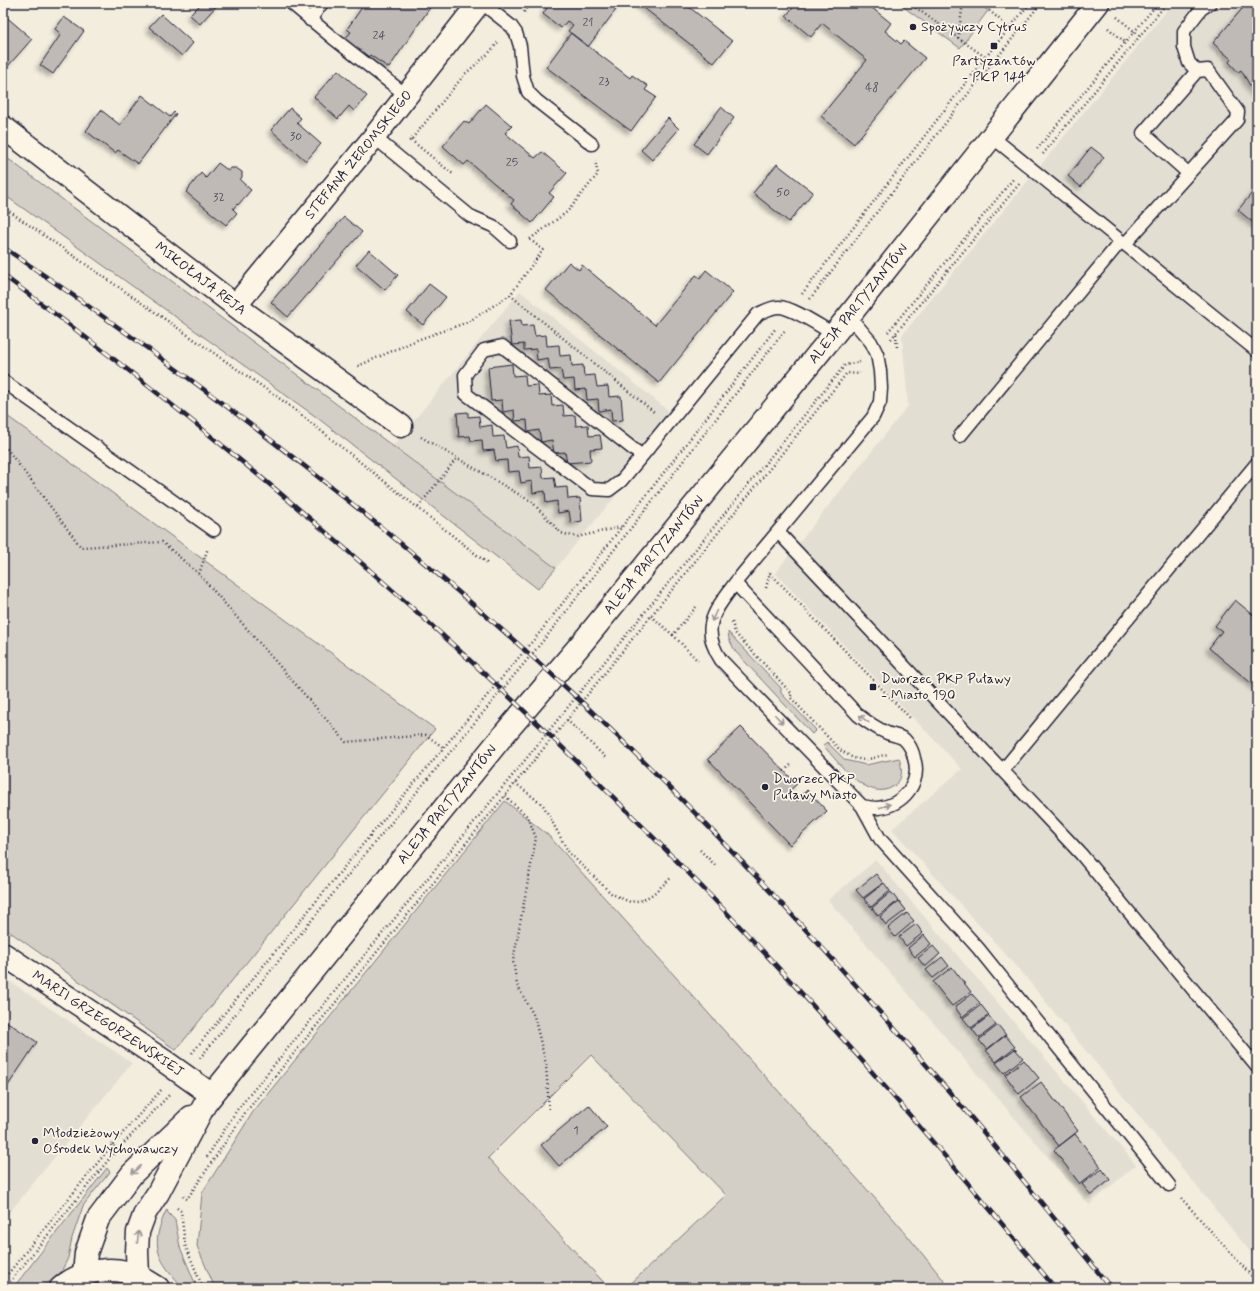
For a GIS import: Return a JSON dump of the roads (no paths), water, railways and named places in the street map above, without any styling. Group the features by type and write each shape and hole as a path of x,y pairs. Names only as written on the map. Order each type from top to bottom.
{"main road":[{"name":"STEFANA ŻEROMSKIEGO","path":"236,305 374,137 480,3"},
{"name":"ALEJA PARTYZANTÓW","path":"84,1274 86,1253 98,1219 132,1174 208,1100 505,733 582,643 849,316 991,136 1105,8"},
{"name":"MIKOŁAJA REJA","path":"3,127 236,305 401,426"},
{"name":"MARII GRZEGORZEWSKIEJ","path":"3,954 186,1076 208,1100"},
{"name":"ALEJA PARTYZANTÓW","path":"138,1276 138,1232 145,1213 158,1193 208,1100"},
{"path":"61,1288 84,1274 102,1270 114,1270 138,1276 158,1288"}],"lane":[{"path":"291,3 310,20 406,95"},
{"path":"310,20 322,3"},
{"path":"480,3 511,26 516,33 520,46 523,76 528,92 537,101 592,144"},
{"path":"1197,71 1189,63 1184,47 1184,32 1201,9 1210,3"},
{"path":"960,436 1123,242 1188,173 1237,120 1238,112 1208,70 1197,71 1143,133 1188,173"},
{"path":"991,136 1257,351"},
{"path":"374,137 470,216 493,226 510,241"},
{"path":"642,456 502,346 484,350 465,375 466,394 592,489 609,490 621,481 642,456 668,423 758,314 768,309 780,307 798,314 834,334"},
{"path":"849,316 876,350 880,371 880,402 873,417 735,583 717,609 711,622 710,636 713,648 721,660 862,806 880,839 978,948 1169,1185"},
{"path":"3,381 214,530"},
{"path":"1003,770 1257,462"},
{"path":"778,532 1081,854 1257,1067"},
{"path":"735,583 858,715 888,733 904,739 909,746 916,764 916,777 910,790 901,799 890,805 877,808 862,806"}],"railway":[{"path":"3,247 156,354 231,409 304,466 448,583 587,707 689,806 835,962 975,1122 1111,1288"},
{"path":"3,275 90,340 175,407 342,546 424,618 582,767 711,896 813,1005 960,1173 1055,1288"}],"place":[{"name":"Spożywczy Cytrus","path":"913,27"},
{"name":"Partyzantów - PKP 144","path":"994,46"},
{"name":"Dworzec PKP Puławy - Miasto 190","path":"873,687"},
{"name":"Dworzec PKP Puławy Miasto","path":"765,787"},
{"name":"Młodzieżowy Ośrodek Wychowawczy","path":"35,1141"}]}
